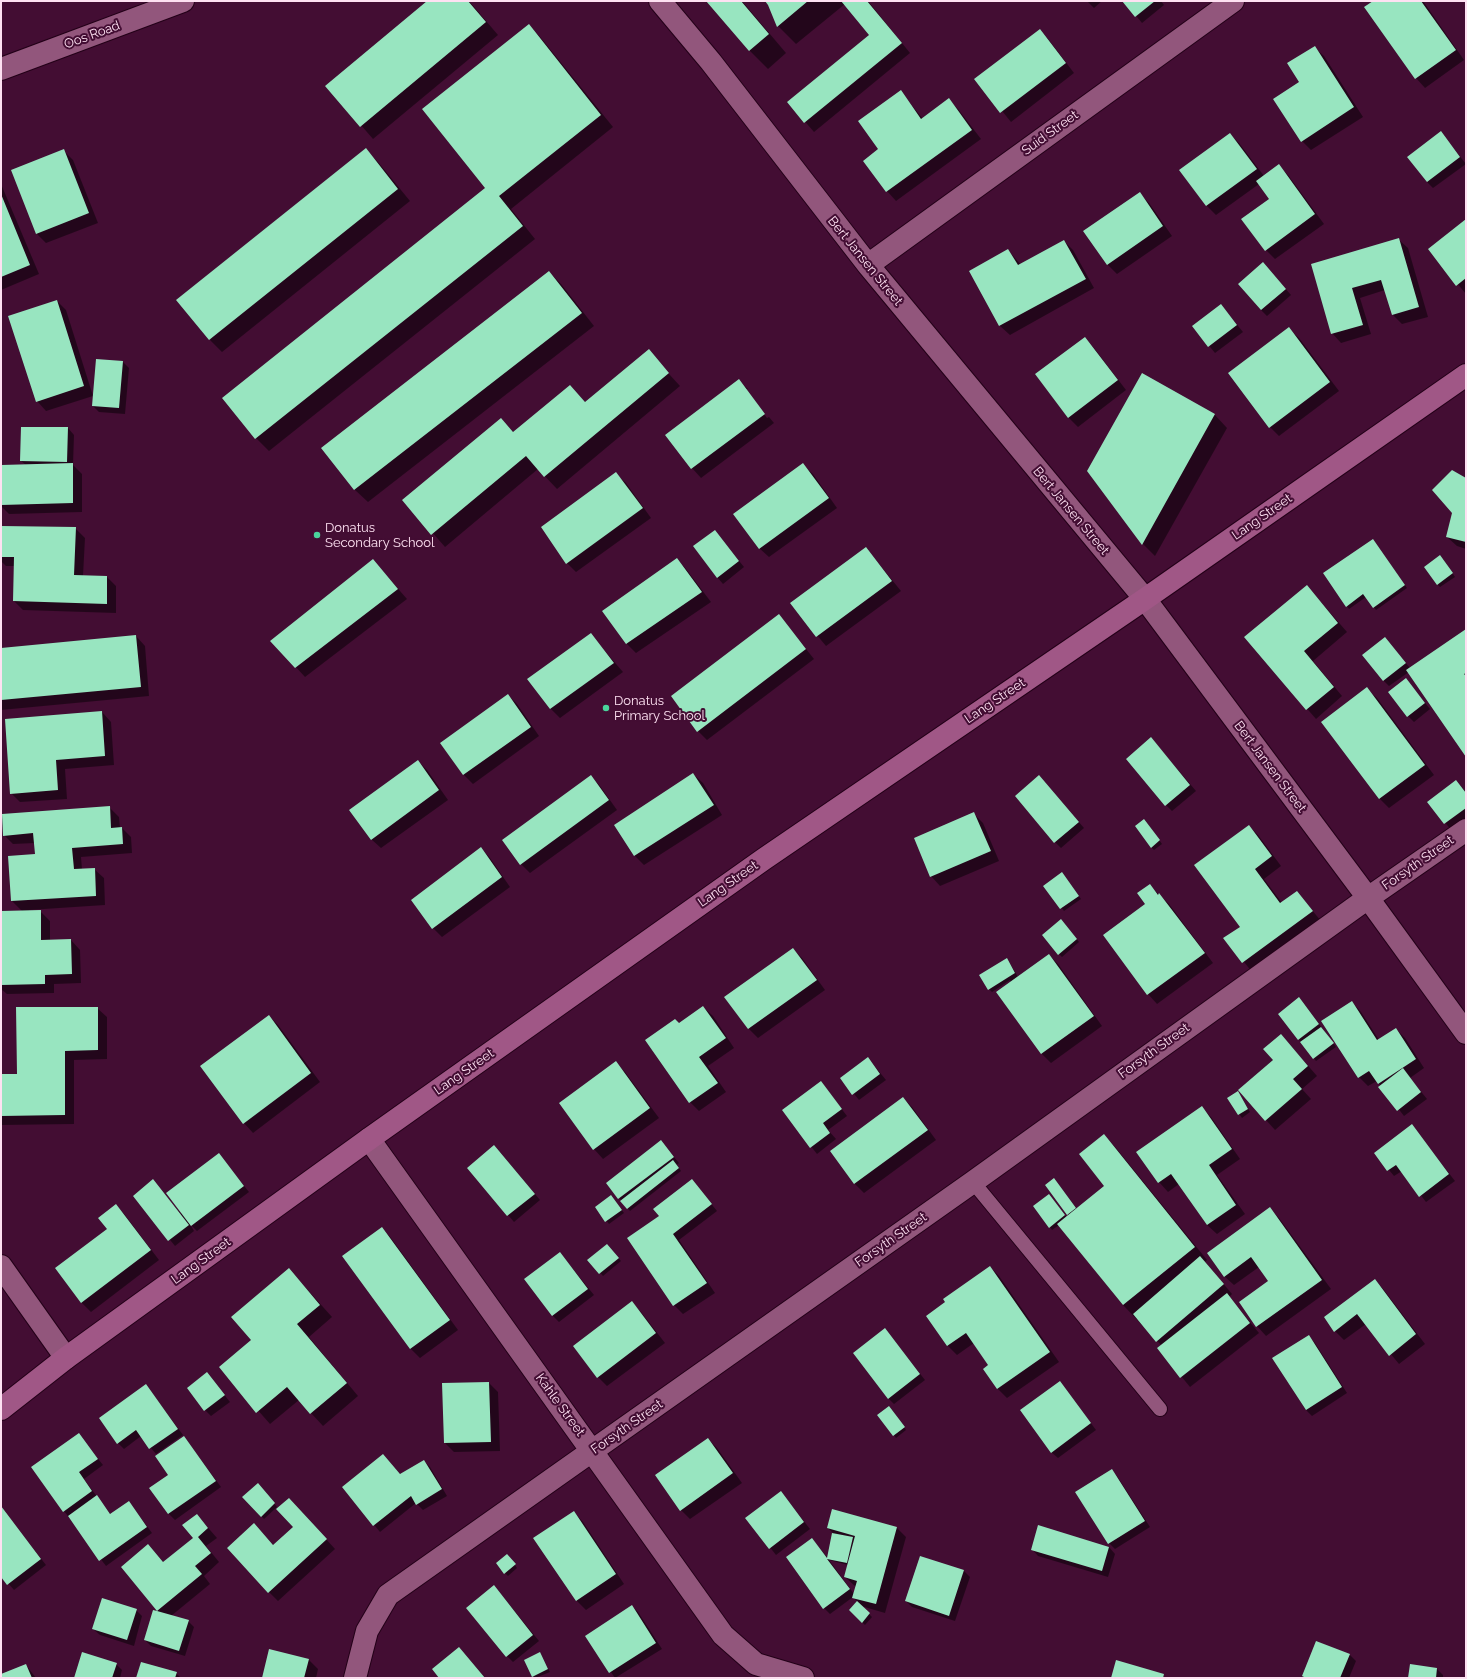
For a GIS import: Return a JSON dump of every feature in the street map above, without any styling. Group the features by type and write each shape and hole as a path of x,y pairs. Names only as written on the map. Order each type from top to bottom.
{"street":[{"name":"Oos Road","path":"4,61 183,1"},
{"name":"Bert Jansen Street","path":"660,1 711,62 868,265 1145,599 1368,898 1466,1033"},
{"name":"Suid Street","path":"868,265 1233,1"},
{"name":"Lang Street","path":"1,1409 66,1358 369,1139 764,859 1145,599 1466,375"},
{"name":"Forsyth Street","path":"355,1678 367,1631 388,1595 973,1182 1368,898 1466,830"},
{"name":"Kahle Street","path":"369,1139 724,1635 756,1664 803,1678"},
{"path":"1,1266 66,1358"}],"lane":[{"path":"973,1182 1160,1409"}],"building":[{"path":"427,1 468,1 486,22 360,127 325,86"},
{"path":"706,1 741,1 769,34 749,51"},
{"path":"765,1 808,1 777,27"},
{"path":"841,1 867,1 902,43 804,123 787,102 869,35"},
{"path":"1122,1 1155,1 1135,17"},
{"path":"1373,1 1421,1 1456,50 1415,79 1364,7"},
{"path":"529,24 601,115 499,196 523,226 255,439 222,398 485,188 422,109"},
{"path":"1040,29 1066,63 1000,113 974,79"},
{"path":"1315,46 1354,107 1301,142 1273,99 1299,82 1287,63"},
{"path":"901,90 921,119 949,98 972,130 886,192 863,161 878,149 858,121"},
{"path":"1441,131 1460,157 1427,182 1407,157"},
{"path":"1230,133 1257,169 1206,206 1179,170"},
{"path":"366,148 398,189 209,340 176,300"},
{"path":"64,149 89,213 36,234 11,170"},
{"path":"1279,164 1315,214 1265,251 1241,219 1269,199 1256,181"},
{"path":"1140,192 1163,226 1107,265 1083,231"},
{"path":"1,194 30,265 1,277"},
{"path":"1466,219 1466,278 1456,286 1428,249"},
{"path":"1399,238 1419,307 1392,315 1381,280 1352,288 1363,325 1331,334 1311,264"},
{"path":"1064,240 1086,279 999,326 969,271 1008,249 1018,265"},
{"path":"1263,262 1286,289 1261,310 1238,284"},
{"path":"549,271 582,313 354,490 321,448"},
{"path":"57,300 84,386 36,402 8,316"},
{"path":"1221,304 1237,325 1208,347 1192,326"},
{"path":"1289,327 1330,382 1269,428 1228,373"},
{"path":"1085,337 1118,380 1068,418 1035,374"},
{"path":"649,349 669,373 544,477 526,456 431,535 402,500 501,418 513,432 570,385 585,402"},
{"path":"96,359 123,361 119,408 92,406"},
{"path":"1142,373 1215,414 1142,545 1087,471"},
{"path":"739,379 765,414 691,469 665,435"},
{"path":"21,427 68,427 67,462 20,461"},
{"path":"73,463 73,503 1,505 1,465"},
{"path":"803,463 829,498 759,549 733,514"},
{"path":"1452,470 1466,478 1466,542 1446,537 1452,513 1432,490"},
{"path":"616,472 643,508 566,564 541,527"},
{"path":"1,526 76,527 74,575 107,576 107,604 13,601 14,557 1,557"},
{"path":"715,530 739,561 717,578 693,546"},
{"path":"1373,539 1405,585 1373,608 1363,594 1346,607 1323,573"},
{"path":"866,547 892,581 816,637 790,603"},
{"path":"1440,555 1453,573 1437,585 1424,567"},
{"path":"677,558 702,592 626,644 602,611"},
{"path":"373,559 398,589 295,668 270,641"},
{"path":"1307,585 1338,623 1304,651 1334,687 1306,710 1244,637"},
{"path":"779,614 806,649 697,732 671,696"},
{"path":"1466,629 1466,673 1464,674 1466,676 1466,757 1406,670"},
{"path":"591,633 614,663 550,709 527,679"},
{"path":"136,635 141,687 1,700 1,648"},
{"path":"1385,637 1406,663 1383,681 1362,655"},
{"path":"1406,678 1425,703 1407,717 1388,692"},
{"path":"1367,687 1425,765 1379,799 1321,722"},
{"path":"508,694 531,727 463,775 440,743"},
{"path":"102,711 105,756 56,760 58,790 10,794 5,719"},
{"path":"1151,737 1190,785 1165,806 1126,759"},
{"path":"418,760 439,790 371,840 349,810"},
{"path":"693,773 714,805 634,856 614,825"},
{"path":"591,775 609,800 520,865 502,840"},
{"path":"1039,775 1079,822 1054,843 1015,796"},
{"path":"1456,780 1466,793 1466,808 1444,824 1427,802"},
{"path":"110,806 111,828 122,827 123,844 72,848 74,869 95,868 96,896 11,901 8,856 35,854 33,833 3,836 2,814"},
{"path":"974,812 991,851 930,877 914,838"},
{"path":"1144,819 1160,840 1151,848 1135,826"},
{"path":"1249,825 1272,856 1255,869 1280,903 1297,891 1313,911 1242,963 1223,938 1240,927 1194,865"},
{"path":"481,847 502,877 432,929 411,900"},
{"path":"1062,872 1079,896 1060,909 1043,886"},
{"path":"1150,884 1158,895 1159,893 1205,953 1147,995 1103,935 1145,904 1137,893"},
{"path":"41,910 41,940 71,939 72,974 45,975 45,984 1,985 1,911"},
{"path":"1061,919 1077,939 1058,955 1042,935"},
{"path":"793,948 817,980 748,1029 724,997"},
{"path":"1049,954 1094,1016 1041,1054 996,992"},
{"path":"1007,958 1015,973 988,990 979,975"},
{"path":"1299,997 1319,1024 1298,1040 1278,1014"},
{"path":"1352,1001 1377,1040 1396,1028 1416,1059 1378,1084 1369,1071 1358,1078 1321,1021"},
{"path":"703,1006 726,1038 699,1057 718,1083 689,1103 645,1040 675,1019 679,1023"},
{"path":"16,1007 98,1007 98,1050 65,1051 65,1115 1,1116 1,1074 17,1074"},
{"path":"269,1015 311,1073 243,1124 200,1066"},
{"path":"1321,1027 1334,1043 1313,1059 1300,1042"},
{"path":"1281,1034 1308,1066 1293,1079 1302,1089 1265,1121 1238,1090 1273,1060 1263,1049"},
{"path":"868,1057 880,1074 852,1095 840,1078"},
{"path":"616,1061 650,1108 593,1150 559,1103"},
{"path":"1403,1068 1421,1092 1397,1111 1378,1087"},
{"path":"821,1081 842,1109 823,1123 830,1133 810,1148 782,1110"},
{"path":"1238,1091 1248,1109 1238,1115 1227,1098"},
{"path":"903,1097 928,1130 854,1184 830,1151"},
{"path":"1202,1106 1232,1149 1209,1165 1236,1205 1207,1225 1171,1174 1158,1183 1136,1152"},
{"path":"1412,1124 1449,1174 1419,1197 1396,1165 1387,1171 1374,1153"},
{"path":"1104,1134 1195,1247 1123,1305 1057,1224 1104,1186 1079,1154"},
{"path":"661,1140 674,1157 618,1199 606,1183"},
{"path":"494,1145 535,1194 507,1216 467,1168"},
{"path":"219,1153 244,1186 191,1226 166,1193"},
{"path":"673,1160 679,1168 627,1209 620,1201"},
{"path":"1054,1178 1076,1208 1067,1215 1045,1185"},
{"path":"153,1179 189,1225 168,1241 133,1196"},
{"path":"692,1179 712,1204 673,1234 707,1283 673,1306 627,1238 659,1216 653,1209"},
{"path":"1049,1194 1065,1215 1049,1228 1033,1206"},
{"path":"611,1195 622,1210 605,1222 595,1207"},
{"path":"116,1204 151,1250 81,1303 55,1268 107,1229 98,1218"},
{"path":"1270,1207 1322,1280 1256,1327 1239,1302 1268,1281 1251,1257 1224,1277 1207,1253"},
{"path":"382,1227 450,1320 410,1349 342,1256"},
{"path":"607,1244 619,1258 599,1274 587,1260"},
{"path":"560,1252 588,1289 552,1316 524,1279"},
{"path":"1200,1256 1224,1284 1156,1342 1133,1314"},
{"path":"990,1266 1050,1352 997,1389 983,1369 988,1365 966,1333 947,1346 926,1316 945,1302 943,1299"},
{"path":"289,1268 320,1305 297,1324 347,1383 310,1414 287,1387 256,1413 219,1367 251,1340 231,1317"},
{"path":"1375,1279 1416,1334 1389,1356 1357,1314 1334,1332 1324,1317"},
{"path":"1227,1293 1250,1323 1180,1378 1157,1348"},
{"path":"632,1301 656,1333 597,1378 573,1346"},
{"path":"885,1328 920,1374 888,1399 853,1353"},
{"path":"1309,1335 1342,1387 1306,1410 1272,1358"},
{"path":"207,1372 225,1395 204,1411 187,1388"},
{"path":"1060,1381 1091,1423 1051,1453 1020,1410"},
{"path":"489,1382 491,1442 444,1443 442,1383"},
{"path":"146,1384 178,1429 149,1449 136,1430 117,1444 99,1418"},
{"path":"889,1406 905,1427 893,1436 877,1415"},
{"path":"79,1433 98,1459 79,1472 92,1491 63,1512 31,1467"},
{"path":"184,1436 216,1481 168,1514 149,1488 168,1475 155,1456"},
{"path":"708,1438 733,1473 680,1511 655,1475"},
{"path":"383,1454 400,1474 424,1460 442,1489 416,1505 411,1496 373,1526 342,1487"},
{"path":"1112,1469 1145,1521 1108,1544 1075,1492"},
{"path":"258,1483 275,1503 261,1517 242,1497"},
{"path":"781,1491 804,1522 769,1549 745,1518"},
{"path":"97,1495 110,1514 129,1501 147,1527 99,1561 68,1516"},
{"path":"289,1498 327,1539 268,1593 227,1548 254,1523 273,1545 293,1527 276,1509"},
{"path":"1,1506 41,1559 7,1585 1,1577"},
{"path":"832,1509 897,1527 876,1604 852,1598 857,1581 844,1577 855,1536 827,1528"},
{"path":"574,1511 616,1574 576,1601 533,1538"},
{"path":"197,1514 208,1528 198,1537 211,1553 195,1566 202,1574 157,1611 121,1567 148,1544 163,1562 193,1538 182,1525"},
{"path":"1038,1525 1109,1547 1102,1571 1031,1550"},
{"path":"832,1533 853,1537 847,1563 827,1559 850,1589 823,1609 786,1557 812,1538 827,1558"},
{"path":"507,1554 516,1564 504,1574 496,1563"},
{"path":"920,1556 964,1570 949,1616 905,1601"},
{"path":"494,1585 533,1635 506,1657 466,1608"},
{"path":"102,1598 137,1609 127,1640 92,1629"},
{"path":"857,1601 870,1613 862,1623 849,1610"},
{"path":"632,1605 656,1643 609,1673 585,1636"},
{"path":"153,1610 189,1620 179,1651 144,1640"},
{"path":"1316,1641 1350,1654 1340,1678 1306,1678 1302,1676"},
{"path":"459,1647 485,1678 439,1678 432,1669"},
{"path":"269,1649 309,1659 304,1678 262,1678"},
{"path":"82,1652 117,1663 112,1678 74,1678"},
{"path":"540,1652 548,1669 532,1677 524,1660"},
{"path":"1116,1660 1164,1674 1163,1678 1111,1678"},
{"path":"141,1662 177,1672 175,1678 136,1678"},
{"path":"26,1664 32,1678 1,1678 1,1674"},
{"path":"1410,1664 1437,1668 1436,1678 1408,1678"}],"place":[{"name":"Donatus Secondary School","path":"317,535"},
{"name":"Donatus Primary School","path":"606,708"}]}
